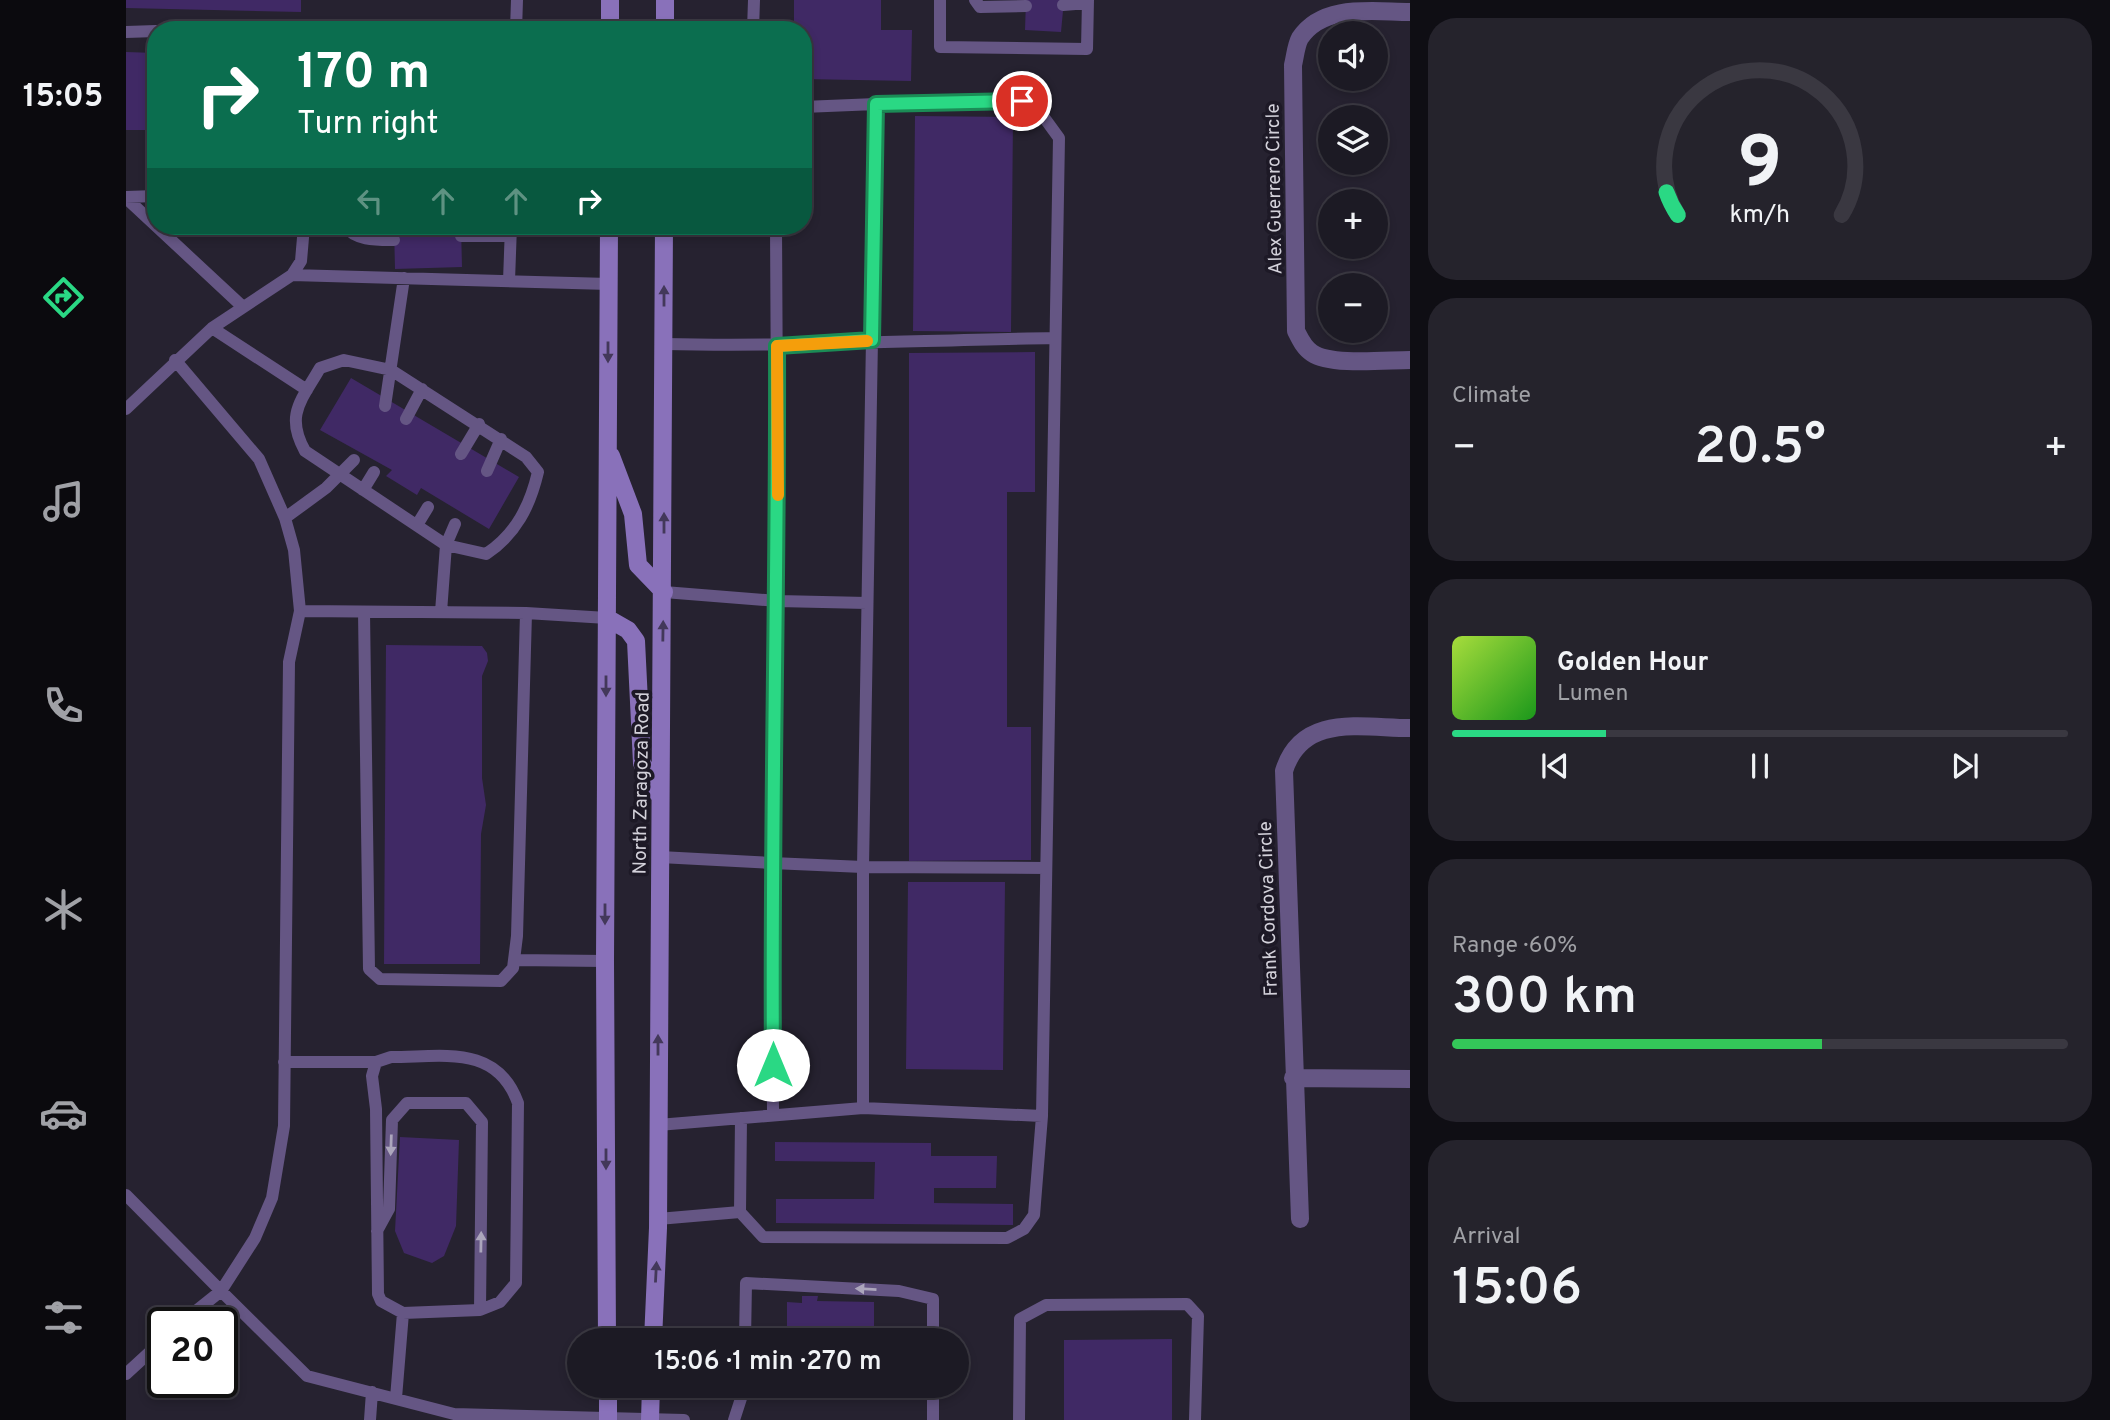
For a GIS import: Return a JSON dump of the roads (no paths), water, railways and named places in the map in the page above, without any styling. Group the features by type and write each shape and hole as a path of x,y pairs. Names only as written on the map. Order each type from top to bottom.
{"main road":[{"path":"610,0 610,21"},
{"path":"665,21 666,0"},
{"name":"North Zaragoza Road","path":"607,1328 605,961 609,235"},
{"name":"North Zaragoza Road","path":"653,1328 658,1219 664,592 664,235"},
{"path":"607,446 633,514 638,565 649,580 664,592"},
{"path":"607,618 628,630 636,641 642,763 661,798"},
{"path":"608,1398 608,1419"},
{"path":"650,1420 651,1398"}],"street":[{"name":"Alex Guerrero Circle","path":"1410,12 1343,11 1317,23 1299,39 1293,65 1296,331 1302,344 1312,353 1326,359 1410,360"},
{"name":"Frank Cordova Circle","path":"1300,1219 1284,771 1288,757 1311,733 1331,726 1410,728"},
{"path":"1293,1078 1410,1079"}],"lane":[{"path":"516,21 517,0"},
{"path":"753,21 754,0"},
{"path":"940,0 940,47 1087,49 1088,1 1063,5"},
{"path":"975,0 980,7 1026,6"},
{"path":"126,32 147,31"},
{"path":"741,1118 740,1212 763,1237 1007,1238 1024,1229 1034,1215 1042,1116 1059,138 1043,116 1022,101 812,107"},
{"path":"863,1108 863,867 876,104"},
{"path":"126,197 147,196"},
{"path":"126,197 147,217"},
{"path":"166,235 243,307"},
{"path":"126,409 212,328 292,275 301,261 303,235"},
{"path":"358,235 370,239 394,240"},
{"path":"461,236 471,235"},
{"path":"509,281 511,235"},
{"path":"773,1115 772,863 778,601 776,235"},
{"path":"292,275 608,284"},
{"path":"385,406 404,278"},
{"path":"212,328 307,390"},
{"path":"664,344 777,346 872,340 1055,338"},
{"path":"175,360 259,459 285,518 294,550 300,611 289,662 284,1126 272,1198 256,1238 221,1291 201,1307"},
{"path":"344,360 391,370 501,439 526,457 538,472 531,501 505,541 486,554 446,545 305,451 295,433 295,413 320,368 344,360"},
{"path":"405,419 422,389"},
{"path":"461,454 479,425"},
{"path":"487,471 501,439"},
{"path":"285,518 354,460"},
{"path":"363,490 374,472"},
{"path":"417,525 428,507"},
{"path":"441,612 446,545 455,524"},
{"path":"664,592 778,601 867,603"},
{"path":"300,611 526,613 607,618"},
{"path":"365,612 369,969 380,979 500,981 513,968 517,936 526,613"},
{"path":"660,856 863,867 1046,868"},
{"path":"514,960 605,961"},
{"path":"284,1062 376,1062 391,1057 462,1058 489,1063 511,1083 518,1103 516,1283 500,1302 480,1310 403,1313 382,1301 378,1294 376,1109 372,1076 376,1062"},
{"path":"377,1232 389,1209 392,1120 407,1103 466,1103 482,1122 480,1310"},
{"path":"658,1125 863,1108 1042,1116"},
{"path":"126,1195 307,1376 477,1418 684,1420"},
{"path":"658,1219 740,1212"},
{"path":"746,1328 746,1283 900,1291 933,1299 933,1328"},
{"path":"1019,1420 1020,1319 1046,1304 1187,1304 1198,1316 1195,1420"},
{"path":"396,1398 403,1313"},
{"path":"126,1374 147,1354"},
{"path":"370,1420 372,1392"},
{"path":"734,1420 741,1398"},
{"path":"933,1398 933,1420"}]}
